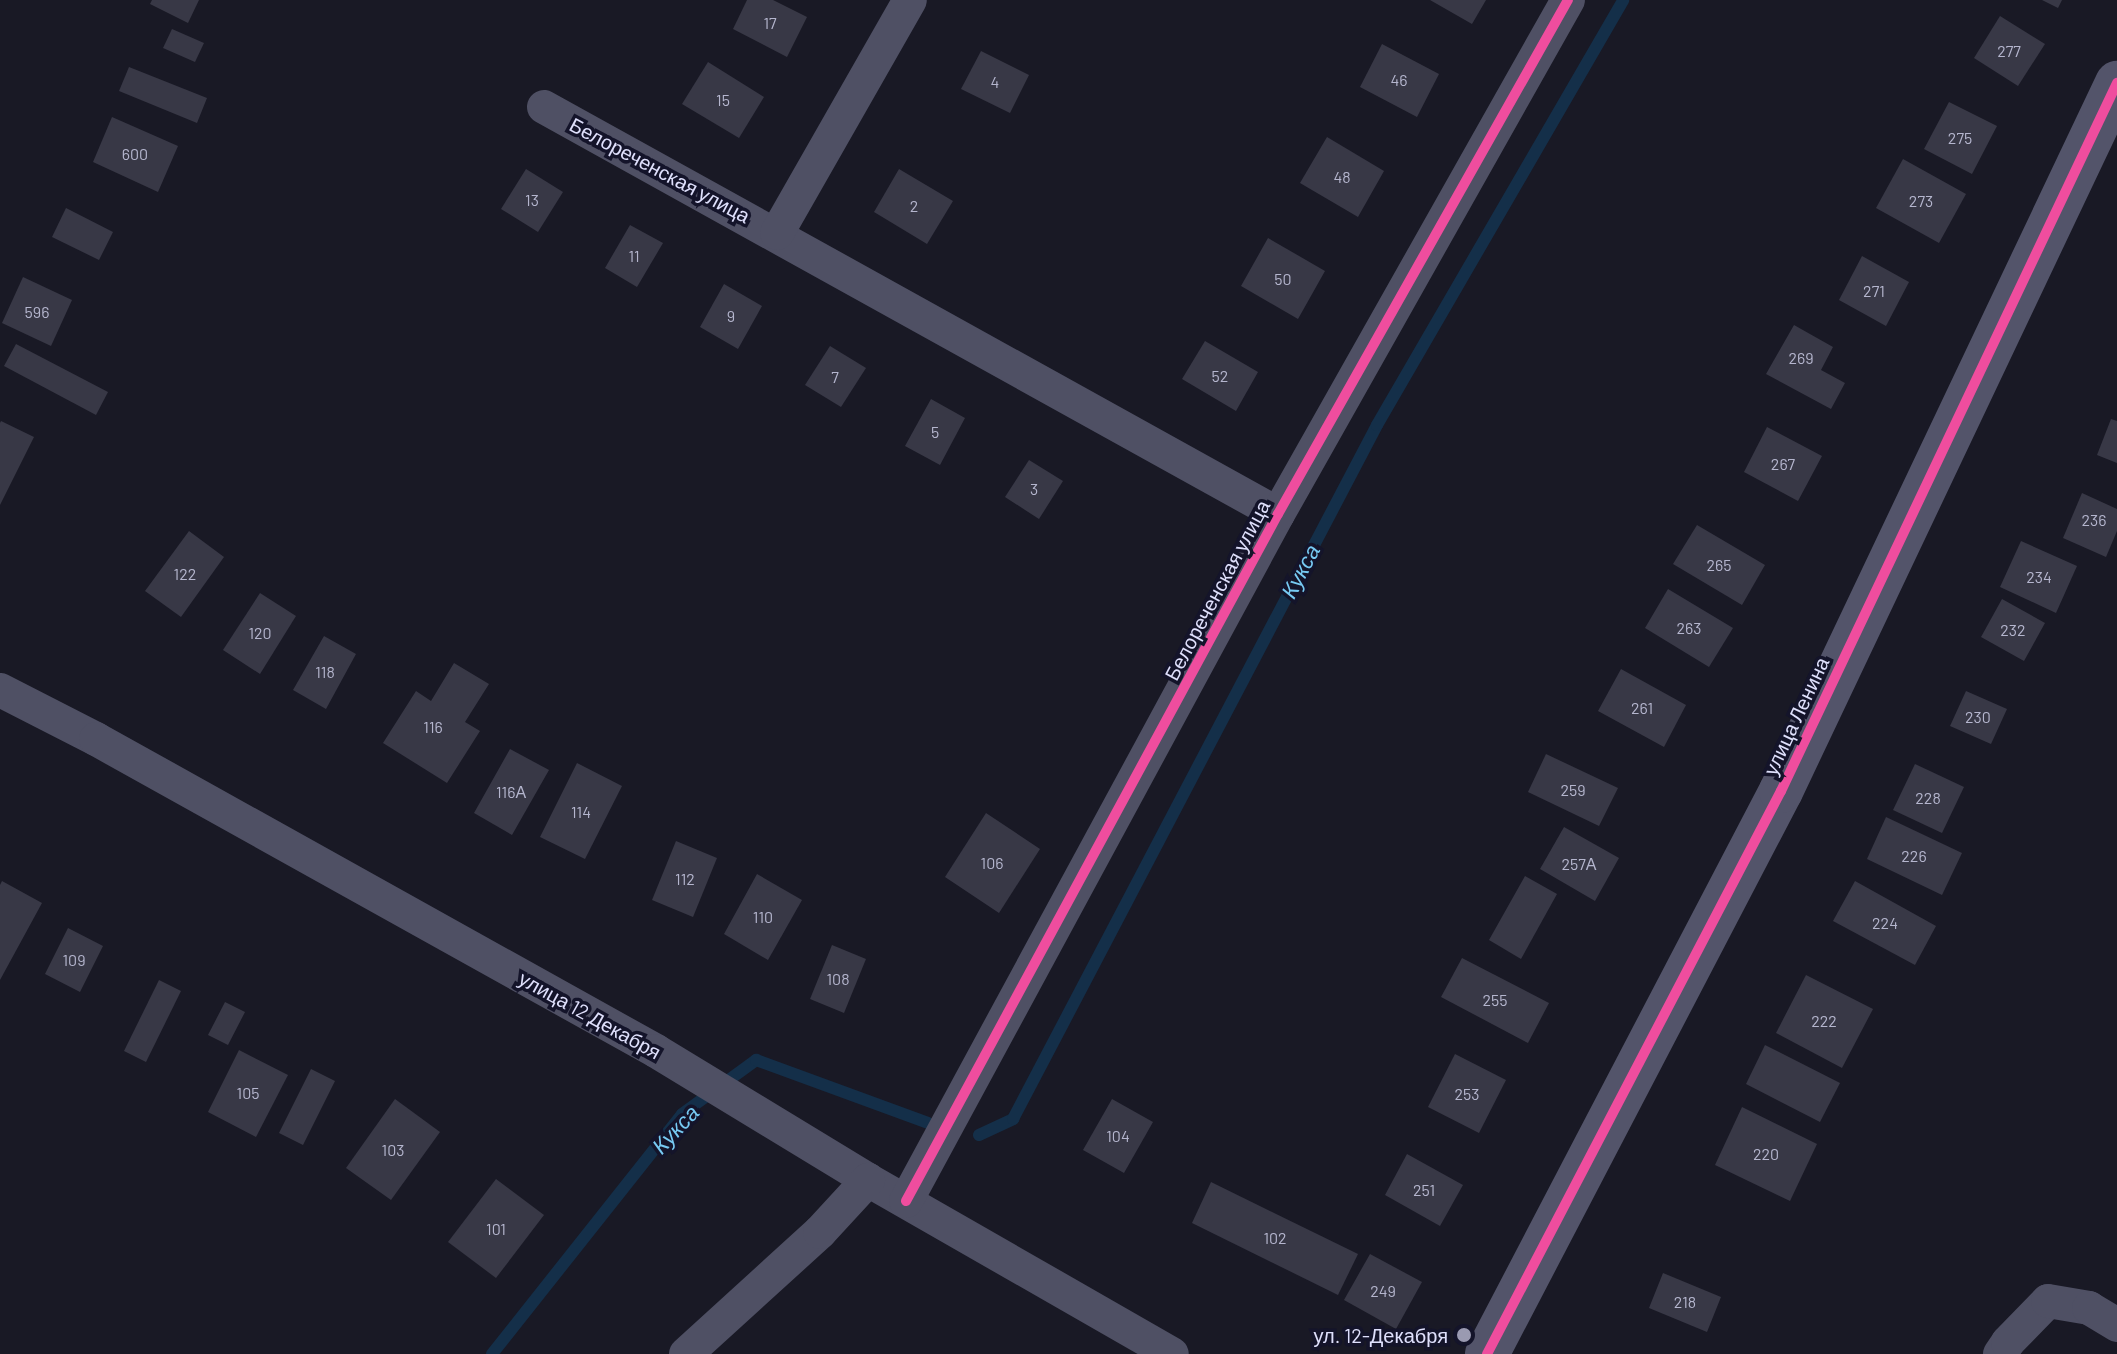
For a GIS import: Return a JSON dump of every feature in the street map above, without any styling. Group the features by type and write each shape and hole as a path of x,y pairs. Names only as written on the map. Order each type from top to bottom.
{"street":[{"path":"777,233 910,0"},
{"name":"Белореченская улица","path":"906,1201 1278,514 1568,0"},
{"name":"улица Ленина","path":"1487,1354 1781,791 2117,83"},
{"name":"Белореченская улица","path":"544,107 777,233 1278,514"},
{"name":"улица 12 Декабря","path":"0,690 110,747 656,1051 868,1180 1172,1354"},
{"path":"686,1354 820,1232 868,1180"},
{"path":"2000,1354 2048,1301 2089,1308 2117,1325"}],"building":[{"path":"152,0 199,0 188,23 150,4"},
{"path":"747,0 773,0 807,17 787,57 733,29"},
{"path":"1430,0 1486,0 1472,24"},
{"path":"2042,0 2062,0 2058,8"},
{"path":"2000,16 2045,44 2018,86 1974,58"},
{"path":"172,29 204,43 195,62 163,48"},
{"path":"1382,44 1439,74 1417,117 1360,87"},
{"path":"981,51 1029,75 1010,113 961,89"},
{"path":"708,62 764,97 739,138 682,104"},
{"path":"129,67 207,98 197,123 119,91"},
{"path":"1949,102 1997,126 1972,174 1924,149"},
{"path":"112,117 178,146 158,192 93,162"},
{"path":"1327,137 1384,171 1358,217 1300,183"},
{"path":"1903,159 1966,194 1939,243 1876,208"},
{"path":"526,169 563,192 538,232 501,209"},
{"path":"899,169 953,201 927,244 874,212"},
{"path":"66,208 113,232 99,260 52,237"},
{"path":"630,225 663,243 637,287 605,268"},
{"path":"1268,238 1325,271 1298,319 1241,286"},
{"path":"1862,256 1909,282 1886,326 1839,300"},
{"path":"23,277 72,300 51,346 2,323"},
{"path":"724,284 762,306 738,349 700,327"},
{"path":"1794,325 1833,347 1821,370 1845,383 1831,409 1766,374"},
{"path":"1205,341 1258,372 1236,411 1182,379"},
{"path":"16,344 108,392 96,415 4,366"},
{"path":"830,346 866,368 841,407 805,385"},
{"path":"931,399 965,418 940,465 905,446"},
{"path":"2111,419 2117,421 2117,463 2097,455"},
{"path":"0,423 34,437 0,505"},
{"path":"1767,427 1822,456 1798,501 1744,472"},
{"path":"1029,460 1063,481 1039,519 1005,497"},
{"path":"2082,493 2117,509 2117,531 2106,557 2063,538"},
{"path":"1697,525 1765,565 1742,605 1673,564"},
{"path":"189,531 224,557 181,617 145,591"},
{"path":"2021,541 2077,566 2056,613 2000,587"},
{"path":"1668,589 1733,628 1709,667 1645,628"},
{"path":"260,593 296,616 260,674 223,650"},
{"path":"2002,599 2045,623 2024,661 1981,637"},
{"path":"324,636 356,654 326,709 293,690"},
{"path":"454,663 489,684 465,722 480,731 447,783 383,743 416,691 431,701"},
{"path":"1621,669 1686,705 1664,747 1598,711"},
{"path":"1966,691 2007,709 1991,744 1950,726"},
{"path":"510,749 549,770 512,835 474,813"},
{"path":"1546,754 1618,788 1599,826 1528,792"},
{"path":"577,763 622,786 585,859 540,837"},
{"path":"1915,764 1964,787 1942,833 1893,810"},
{"path":"986,813 1040,849 999,913 945,877"},
{"path":"1886,817 1962,853 1942,895 1867,859"},
{"path":"1564,827 1619,858 1595,901 1540,869"},
{"path":"676,841 717,858 693,917 652,900"},
{"path":"757,874 802,900 768,960 724,934"},
{"path":"1525,876 1557,894 1521,959 1489,940"},
{"path":"2,881 42,903 0,980 0,885"},
{"path":"1855,881 1936,926 1915,965 1833,921"},
{"path":"68,928 103,946 80,992 45,974"},
{"path":"832,945 866,959 844,1013 810,999"},
{"path":"1462,958 1549,1003 1528,1043 1441,997"},
{"path":"1806,975 1873,1009 1842,1068 1776,1033"},
{"path":"159,980 181,991 146,1062 124,1051"},
{"path":"225,1002 245,1012 228,1045 208,1035"},
{"path":"1765,1045 1840,1083 1820,1122 1746,1084"},
{"path":"239,1050 288,1075 256,1137 208,1112"},
{"path":"1455,1054 1506,1080 1479,1133 1428,1107"},
{"path":"311,1069 335,1081 303,1145 279,1133"},
{"path":"395,1099 440,1132 391,1200 346,1168"},
{"path":"1112,1099 1153,1122 1124,1173 1083,1150"},
{"path":"1742,1107 1817,1144 1790,1201 1715,1165"},
{"path":"1407,1154 1463,1185 1440,1226 1385,1195"},
{"path":"496,1179 544,1215 496,1278 448,1242"},
{"path":"1211,1182 1358,1254 1338,1295 1192,1223"},
{"path":"1370,1254 1422,1282 1396,1329 1344,1300"},
{"path":"1663,1273 1721,1297 1707,1332 1649,1308"}],"waterway":[{"name":"Кукса","path":"979,1135 1013,1119 1377,425 1623,0"},
{"name":"Кукса","path":"492,1354 682,1114 756,1060 928,1123"}],"cycle path":[{"path":"906,1201 1278,514 1568,0"},
{"path":"1487,1354 1781,791 2117,83"}],"place":[{"name":"ул. 12-Декабря","path":"1464,1335"}]}
